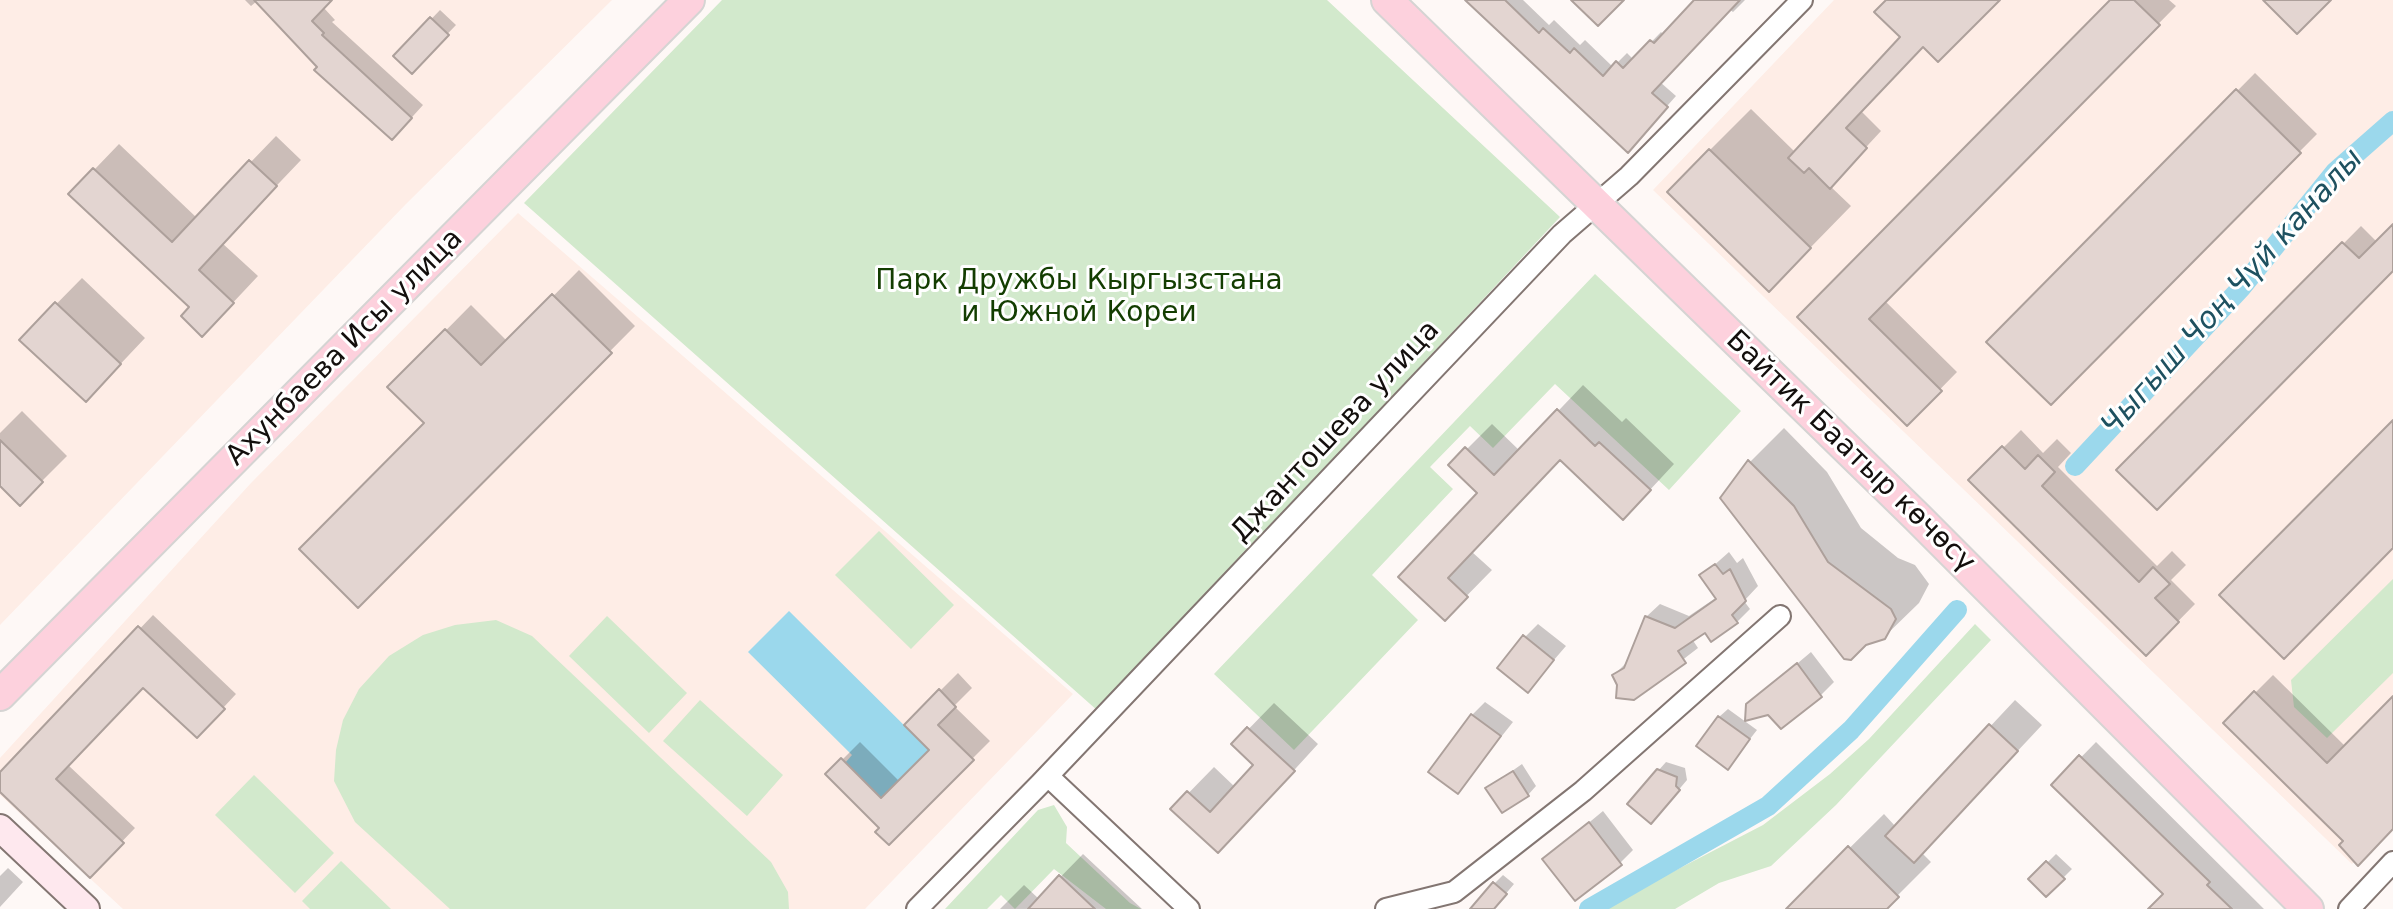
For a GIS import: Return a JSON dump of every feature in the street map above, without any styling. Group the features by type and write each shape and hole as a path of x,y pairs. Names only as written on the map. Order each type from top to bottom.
{"main road":[{"name":"Ахунбаева Исы улица","path":"0,695 689,0"},
{"name":"Байтик Баатыр көчөсү","path":"1387,0 2006,605 2308,909"},
{"path":"0,828 86,909"}],"street":[{"name":"Джантошева улица","path":"917,909 1048,776 1562,234 1802,0"},
{"path":"1386,909 1454,892 1583,791 1780,616"},
{"path":"1048,776 1189,909"},
{"path":"2349,909 2393,862"}],"shaded area":[{"path":"0,0 612,0 406,204 0,625"},
{"path":"1834,0 2393,0 2393,825 2352,864 1653,190"},
{"path":"518,213 1073,694 865,909 123,909 0,795 0,758 251,483"}],"green space":[{"name":"Парк Дружбы Кыргызстана и Южной Кореи","path":"722,0 1327,0 1560,217 1098,711 524,203"},
{"path":"1595,274 1741,411 1669,490 1555,384 1493,448 1470,426 1430,467 1453,489 1372,575 1418,620 1294,750 1214,674"},
{"path":"879,531 954,605 911,649 835,575"},
{"path":"2393,579 2393,673 2327,738 2294,707 2291,680"},
{"path":"607,616 687,693 649,733 569,656"},
{"path":"496,620 532,636 771,862 788,892 789,909 450,909 355,822 334,781 336,750 343,720 359,689 389,656 423,635 455,625"},
{"path":"1975,624 1991,640 1836,805 1771,866 1719,883 1675,909 1601,909 1763,825 1830,774 1869,739"},
{"path":"700,700 783,775 747,816 663,741"},
{"path":"254,775 334,853 295,893 215,815"},
{"path":"1054,805 1067,827 1066,843 1130,903 1141,909 1106,909 1054,869 1015,909 1001,895 987,909 945,909 1038,810"},
{"path":"341,861 391,909 310,909 302,901"}],"water":[{"path":"789,611 929,750 881,798 845,763 852,755 748,652"}],"building":[{"path":"254,0 332,0 312,21 324,33 322,35 412,118 392,140 314,70 317,67"},
{"path":"1465,0 1505,0 1539,33 1543,28 1570,53 1574,48 1603,76 1616,61 1623,68 1650,40 1654,43 1694,0 1740,0 1652,93 1668,107 1628,153"},
{"path":"1571,0 1624,0 1598,26"},
{"path":"1886,0 2000,0 1938,62 1923,47 1846,128 1867,148 1830,189 1809,168 1804,173 1788,158 1900,37 1874,12"},
{"path":"2110,0 2134,0 2160,25 1869,319 1942,391 1907,426 1797,317"},
{"path":"2263,0 2331,0 2297,34"},
{"path":"430,17 449,35 412,74 393,56"},
{"path":"2236,89 2301,153 2051,405 1986,342"},
{"path":"1709,149 1811,248 1769,292 1667,192"},
{"path":"249,160 277,186 199,270 234,303 202,337 181,316 189,307 68,194 93,168 172,242"},
{"path":"2393,224 2393,271 2157,510 2116,470 2342,242 2359,258"},
{"path":"552,294 612,353 358,608 299,549 424,423 387,387 445,329 481,365"},
{"path":"55,302 121,364 86,402 19,340"},
{"path":"1557,409 1595,446 1599,442 1651,490 1623,520 1560,460 1448,578 1468,597 1445,621 1398,577 1477,493 1448,465 1465,447 1494,475"},
{"path":"2393,420 2393,548 2284,659 2219,595"},
{"path":"0,440 43,482 20,506 0,486"},
{"path":"2002,446 2025,469 2038,455 2055,472 2042,486 2139,582 2153,567 2170,584 2155,598 2179,622 2146,656 1968,480"},
{"path":"1748,460 1794,506 1828,562 1891,609 1896,619 1885,639 1866,645 1851,660 1844,659 1720,498"},
{"path":"1715,564 1723,574 1730,569 1746,601 1732,615 1738,623 1711,642 1705,633 1678,651 1686,663 1634,700 1616,698 1617,685 1612,675 1624,668 1645,616 1675,628 1716,599 1699,575"},
{"path":"138,626 225,709 197,738 143,688 56,779 124,843 90,878 0,792 0,772"},
{"path":"1523,635 1554,660 1528,693 1497,668"},
{"path":"1797,663 1822,697 1781,729 1768,715 1745,721 1746,704"},
{"path":"939,689 956,707 938,725 974,760 889,845 875,832 879,828 825,774 841,758 881,798 929,750 904,725"},
{"path":"2254,691 2327,763 2393,696 2393,829 2358,866 2339,845 2343,841 2223,723"},
{"path":"1471,714 1501,736 1458,794 1428,772"},
{"path":"1718,716 1750,739 1728,770 1696,746"},
{"path":"1989,724 2018,751 1914,863 1885,836"},
{"path":"1247,727 1295,771 1218,853 1170,809 1187,791 1210,812 1253,765 1231,744"},
{"path":"2079,755 2210,882 2207,885 2232,909 2148,909 2163,894 2051,785"},
{"path":"1657,769 1677,777 1676,786 1680,790 1651,824 1627,804"},
{"path":"1513,771 1529,796 1502,813 1485,788"},
{"path":"1589,822 1622,865 1575,901 1542,859"},
{"path":"1848,846 1899,897 1887,909 1786,909"},
{"path":"2046,861 2065,879 2046,897 2028,879"},
{"path":"1059,875 1095,909 1028,909"},
{"path":"1493,882 1507,894 1494,909 1470,909"}],"waterway":[{"name":"Чыгыш Чоң Чүй каналы","path":"2075,466 2241,288 2335,172 2393,121"},
{"name":"Чыгыш Чоң Чүй каналы","path":"1589,909 1768,806 1851,730 1957,610"}]}
